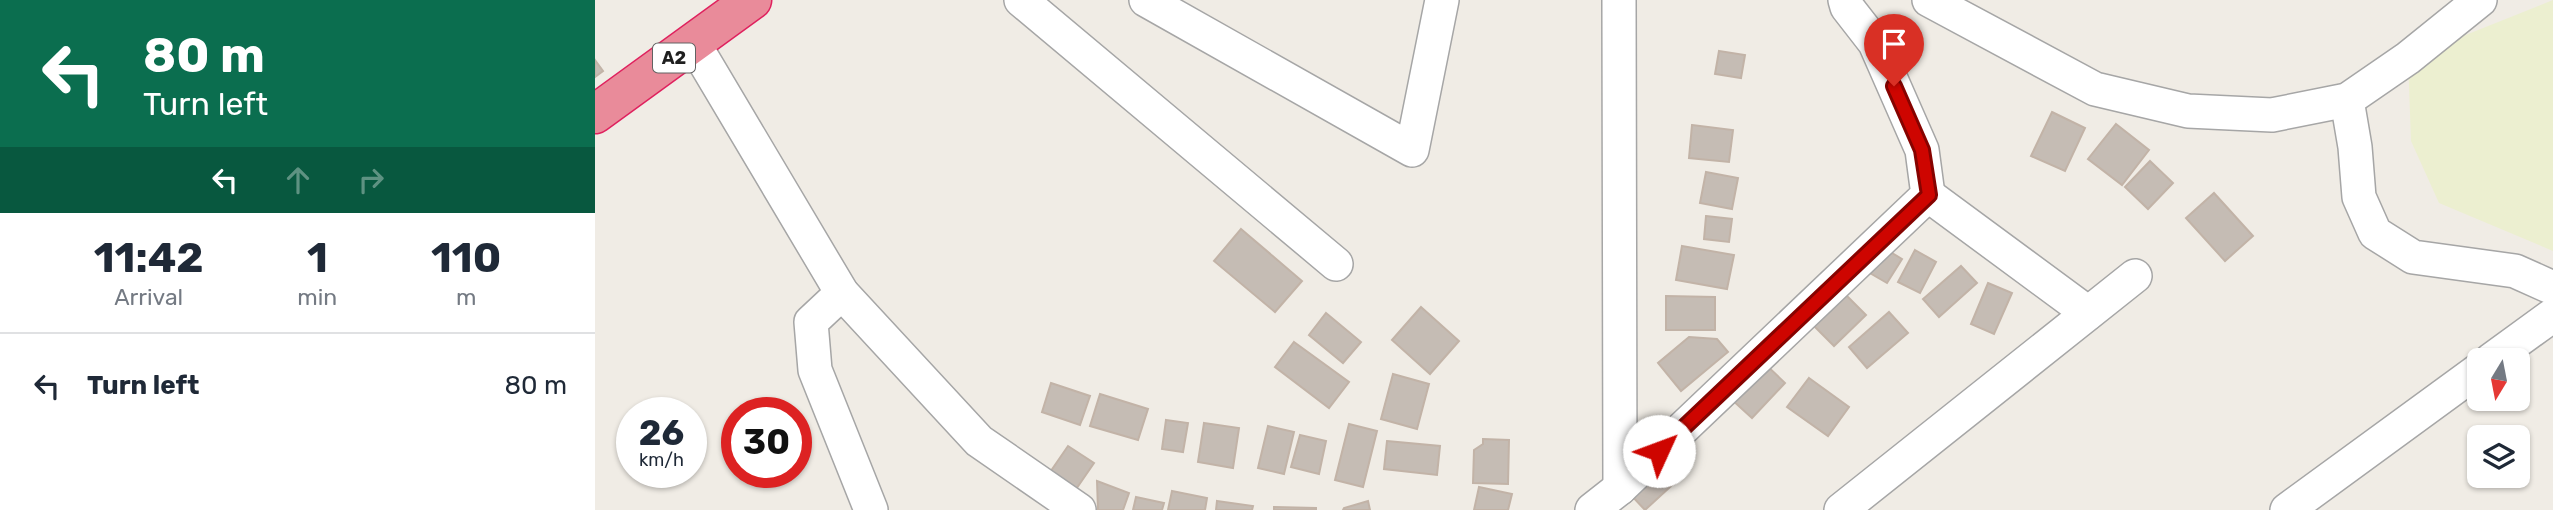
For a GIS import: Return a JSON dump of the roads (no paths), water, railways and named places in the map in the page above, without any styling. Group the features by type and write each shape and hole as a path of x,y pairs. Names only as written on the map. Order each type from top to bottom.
{"highway":[{"name":"A2","path":"595,114 752,0"}],"street":[{"path":"1021,0 1336,264"},
{"path":"1146,0 1412,150 1442,0"},
{"path":"1619,0 1620,488"},
{"path":"1846,0 1847,7 1875,43 1922,150 1929,195 2088,313"},
{"path":"1929,0 2095,89 2188,110 2272,115 2347,100 2408,58 2480,0"},
{"path":"694,44 842,293 979,441 1079,510"},
{"path":"2347,100 2360,197 2375,233 2413,257 2515,271 2553,288"},
{"path":"1592,510 1620,488 1929,195"},
{"path":"1841,510 2135,276"},
{"path":"842,293 811,322 815,370 871,510"},
{"path":"2508,348 2553,316"},
{"path":"2287,510 2467,378"}]}
